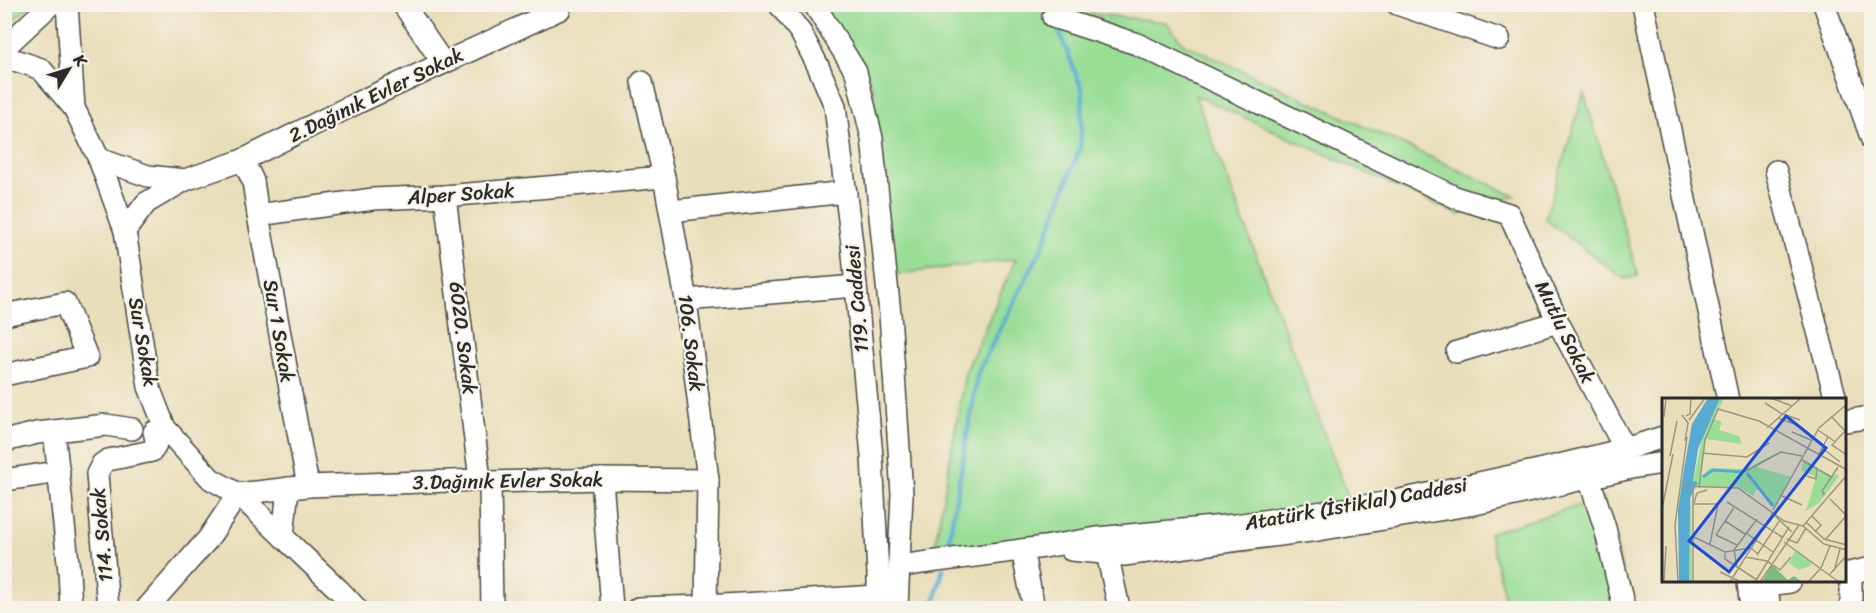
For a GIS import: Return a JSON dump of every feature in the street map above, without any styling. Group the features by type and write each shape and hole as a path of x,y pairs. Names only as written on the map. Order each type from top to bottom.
{"street":[{"path":"4,48 51,4"},
{"name":"Sur Sokak","path":"67,4 74,108"},
{"path":"403,4 443,63"},
{"name":"2.Dağınık Evler Sokak","path":"125,231 146,203 185,180 243,160 357,103 560,9 557,4"},
{"name":"119. Caddesi","path":"779,4 801,33 819,66 836,106 872,456 877,602"},
{"name":"119. Caddesi","path":"814,4 856,72 872,138 890,314 902,494 897,609"},
{"path":"1396,4 1499,39"},
{"path":"1643,4 1728,398"},
{"path":"1824,4 1872,140"},
{"name":"Mutlu Sokak","path":"1053,17 1137,44 1457,198 1509,214 1558,322 1625,449"},
{"name":"Sur Sokak","path":"4,59 41,69 74,108 99,159 125,231 149,387 150,431 211,479 238,494 356,609"},
{"name":"106. Sokak","path":"642,82 664,177 686,300 708,480 706,607"},
{"name":"2.Dağınık Evler Sokak","path":"99,159 148,176 185,180"},
{"name":"Sur 1 Sokak","path":"243,160 254,181 298,487 283,537"},
{"path":"1776,171 1835,398"},
{"name":"Alper Sokak","path":"258,215 373,199 444,196 664,177"},
{"path":"671,212 846,192"},
{"name":"6020. Sokak","path":"444,196 485,481 491,608"},
{"path":"686,300 856,286"},
{"path":"4,315 65,303 87,357 4,375"},
{"path":"1457,352 1558,322"},
{"path":"1846,407 1872,404"},
{"path":"1846,421 1872,417"},
{"path":"4,441 54,431 106,425 150,431"},
{"path":"54,431 71,609"},
{"name":"114. Sokak","path":"108,609 97,474 102,464 108,460 152,451 157,442 150,431"},
{"name":"Atatürk (İstiklal) Caddesi","path":"899,566 1097,538 1235,525 1391,502 1625,449 1662,437"},
{"name":"Atatürk (İstiklal) Caddesi","path":"1044,547 1124,555 1318,530 1475,504 1662,463"},
{"path":"4,480 59,472"},
{"path":"1589,478 1599,505 1624,609"},
{"path":"602,479 612,609"},
{"name":"3.Dağınık Evler Sokak","path":"298,487 602,479 708,480"},
{"path":"147,609 208,540 238,494 298,487"},
{"path":"1022,550 1034,609"},
{"path":"1107,553 1119,609"},
{"path":"1851,609 1856,572"},
{"path":"1751,609 1760,583"},
{"path":"1760,583 1770,609"},
{"path":"638,609 877,602"},
{"path":"491,608 507,609"}],"green space":[{"path":"5,4 31,4 31,5 5,27"},
{"path":"818,5 1087,5 1093,14 1166,22 1184,44 1515,196 1459,215 1195,95 1353,509 933,557 965,373 1016,259 891,275 873,89 861,59"},
{"path":"1584,93 1638,276 1624,279 1545,219"},
{"path":"1603,498 1632,608 1507,608 1489,533"}],"waterway":[{"path":"1047,4 1051,13"},
{"path":"947,551 978,372 1042,248 1080,148 1083,92 1057,26"},
{"path":"933,608 943,569"}]}
